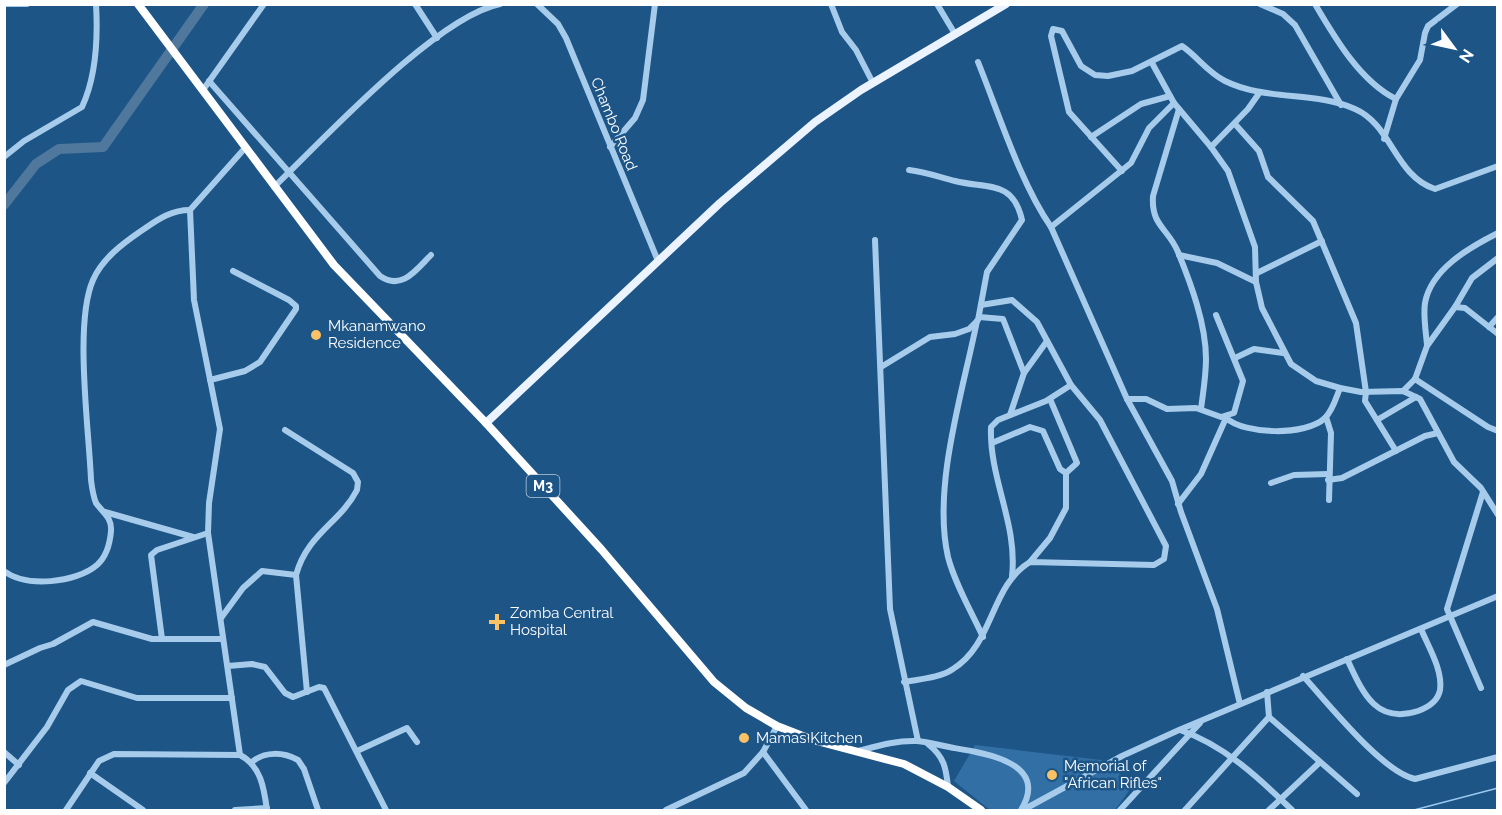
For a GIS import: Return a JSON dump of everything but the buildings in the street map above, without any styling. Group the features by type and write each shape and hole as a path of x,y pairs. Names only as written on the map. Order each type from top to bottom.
{"highway":[{"name":"M3","path":"138,4 334,265 486,423 601,549 714,682 746,708 777,726 813,740 904,764 948,787 981,810"}],"main road":[{"path":"486,423 772,156 815,122 873,83 1006,4"}],"street":[{"path":"5,4 27,4"},
{"path":"4,157 24,141 82,107 90,77 97,33 96,4"},
{"path":"202,90 264,4"},
{"path":"415,4 437,38"},
{"path":"274,187 387,79 437,38 471,16 500,4"},
{"name":"Chambo Road","path":"537,4 562,31 658,261"},
{"path":"610,147 635,118 643,100 654,4"},
{"path":"831,4 842,32 856,50 873,83"},
{"path":"937,4 955,34"},
{"path":"1260,4 1283,14 1295,25 1341,105"},
{"path":"1315,4 1332,33 1373,84 1381,92 1396,99"},
{"path":"1384,139 1396,99 1420,60 1428,26 1457,4"},
{"path":"1122,171 1069,112 1051,36 1053,29 1062,31 1081,66 1095,75 1108,76 1132,71 1182,46 1209,72 1227,82 1260,92 1341,105 1356,110 1367,117 1409,174 1435,189 1497,165"},
{"path":"978,62 1024,178 1051,227 1127,399 1150,444 1167,468 1216,609 1239,704"},
{"path":"1152,63 1177,106 1228,171 1255,247 1256,282 1264,314 1283,353 1299,371 1316,381 1366,392 1403,391 1418,398 1454,462 1483,492 1497,515"},
{"path":"209,81 386,280 394,282 408,278 432,255"},
{"path":"1211,147 1235,124 1260,92"},
{"path":"1091,137 1141,104 1170,96"},
{"path":"1051,227 1122,171 1136,156 1149,128 1177,106"},
{"path":"1177,106 1153,196 1152,210 1155,219 1179,255 1200,317 1206,357 1201,410"},
{"path":"1235,124 1259,151 1264,172 1310,215 1356,323 1366,392 1365,400 1396,451"},
{"path":"4,579 60,580 97,565 104,557 110,541 111,528 97,503 91,480 83,323 88,295 100,268 131,238 165,215 190,210 245,148"},
{"path":"909,170 934,173 957,182 995,186 1004,190 1017,205 1021,224 987,272 948,456 945,541 954,574 983,637"},
{"path":"190,210 194,300 220,429 209,503 208,533 240,755"},
{"path":"1427,346 1424,306 1433,282 1473,245 1497,233"},
{"path":"876,240 890,609 918,741"},
{"path":"1257,273 1322,241"},
{"path":"1179,255 1217,263 1256,282"},
{"path":"1403,391 1415,379 1427,346 1455,307 1472,278 1497,258"},
{"path":"210,380 241,372 260,362 296,309 296,306 289,300 233,271"},
{"path":"981,305 1012,300 1037,322 1071,385 1100,420 1166,546 1164,559 1154,565 1030,562"},
{"path":"1455,307 1465,308 1497,334"},
{"path":"1178,504 1201,474 1226,418 1238,407 1243,381 1216,315"},
{"path":"1489,327 1497,317"},
{"path":"880,367 930,337 955,334 969,329 978,318"},
{"path":"978,318 1003,319 1024,373"},
{"path":"1010,415 1024,373 1047,341"},
{"path":"1235,358 1254,349 1283,353"},
{"path":"1415,379 1488,428 1497,431"},
{"path":"904,682 954,669 983,637 1012,577 1015,554 1011,526 995,476 992,424 1050,399 1071,385"},
{"path":"1329,500 1331,433 1326,417 1340,388"},
{"path":"1377,420 1432,392"},
{"path":"1050,399 1077,464 1066,473"},
{"path":"1127,399 1146,399 1167,409 1191,407 1226,418 1244,428 1269,432 1296,428 1326,417"},
{"path":"992,443 1030,428 1043,431 1060,468 1066,473"},
{"path":"285,430 353,473 358,482 354,496 307,547 300,558 296,575 307,692"},
{"path":"1271,483 1294,475 1342,478 1425,436 1438,433"},
{"path":"1012,577 1030,562 1050,538 1066,508 1066,473"},
{"path":"1481,688 1450,616 1448,604 1483,492"},
{"path":"104,512 193,537"},
{"path":"162,639 151,555 157,550 208,533"},
{"path":"4,571 14,578"},
{"path":"220,619 250,580 262,572 296,575"},
{"path":"1022,810 1122,756 1179,730 1497,596"},
{"path":"4,665 53,644 93,622 137,637 223,639"},
{"path":"1347,659 1363,693 1376,707 1387,712 1406,715 1425,709 1435,702 1440,691 1440,676 1421,629"},
{"path":"228,666 260,665 265,667 285,693 293,696 319,687 326,690 386,810"},
{"path":"1303,676 1375,753 1404,777 1415,779 1497,757"},
{"path":"4,783 47,727 68,690 81,681 137,698 232,698"},
{"path":"1267,692 1269,717 1357,794"},
{"path":"1185,810 1269,717"},
{"path":"1120,810 1202,721"},
{"path":"666,810 736,779 763,753 777,726"},
{"path":"357,751 407,728 417,742"},
{"path":"1179,730 1232,757 1292,810"},
{"path":"858,751 886,743 918,741 996,755 1023,774 1029,785 1028,798 1022,810"},
{"path":"928,744 941,755 946,766 948,787"},
{"path":"4,752 19,765"},
{"path":"763,753 806,810"},
{"path":"66,810 99,761 114,754 240,755 252,762 261,778 267,809 235,810"},
{"path":"252,762 265,755 273,754 298,760 304,769 318,810"},
{"path":"1269,810 1319,763"},
{"path":"90,773 143,810"}],"shaded area":[{"path":"975,745 1101,760 1115,768 1131,788 1115,810 990,810 954,781"}],"waterway":[{"path":"4,205 36,164 59,149 103,147 204,4"},
{"path":"1414,810 1498,788"}],"place":[{"name":"Mkanamwano Residence","path":"316,335"},
{"name":"Zomba Central Hospital","path":"497,622"},
{"name":"Mamas Kitchen","path":"744,738"},
{"name":"Memorial of \"African Rifles\"","path":"1052,775"}]}
